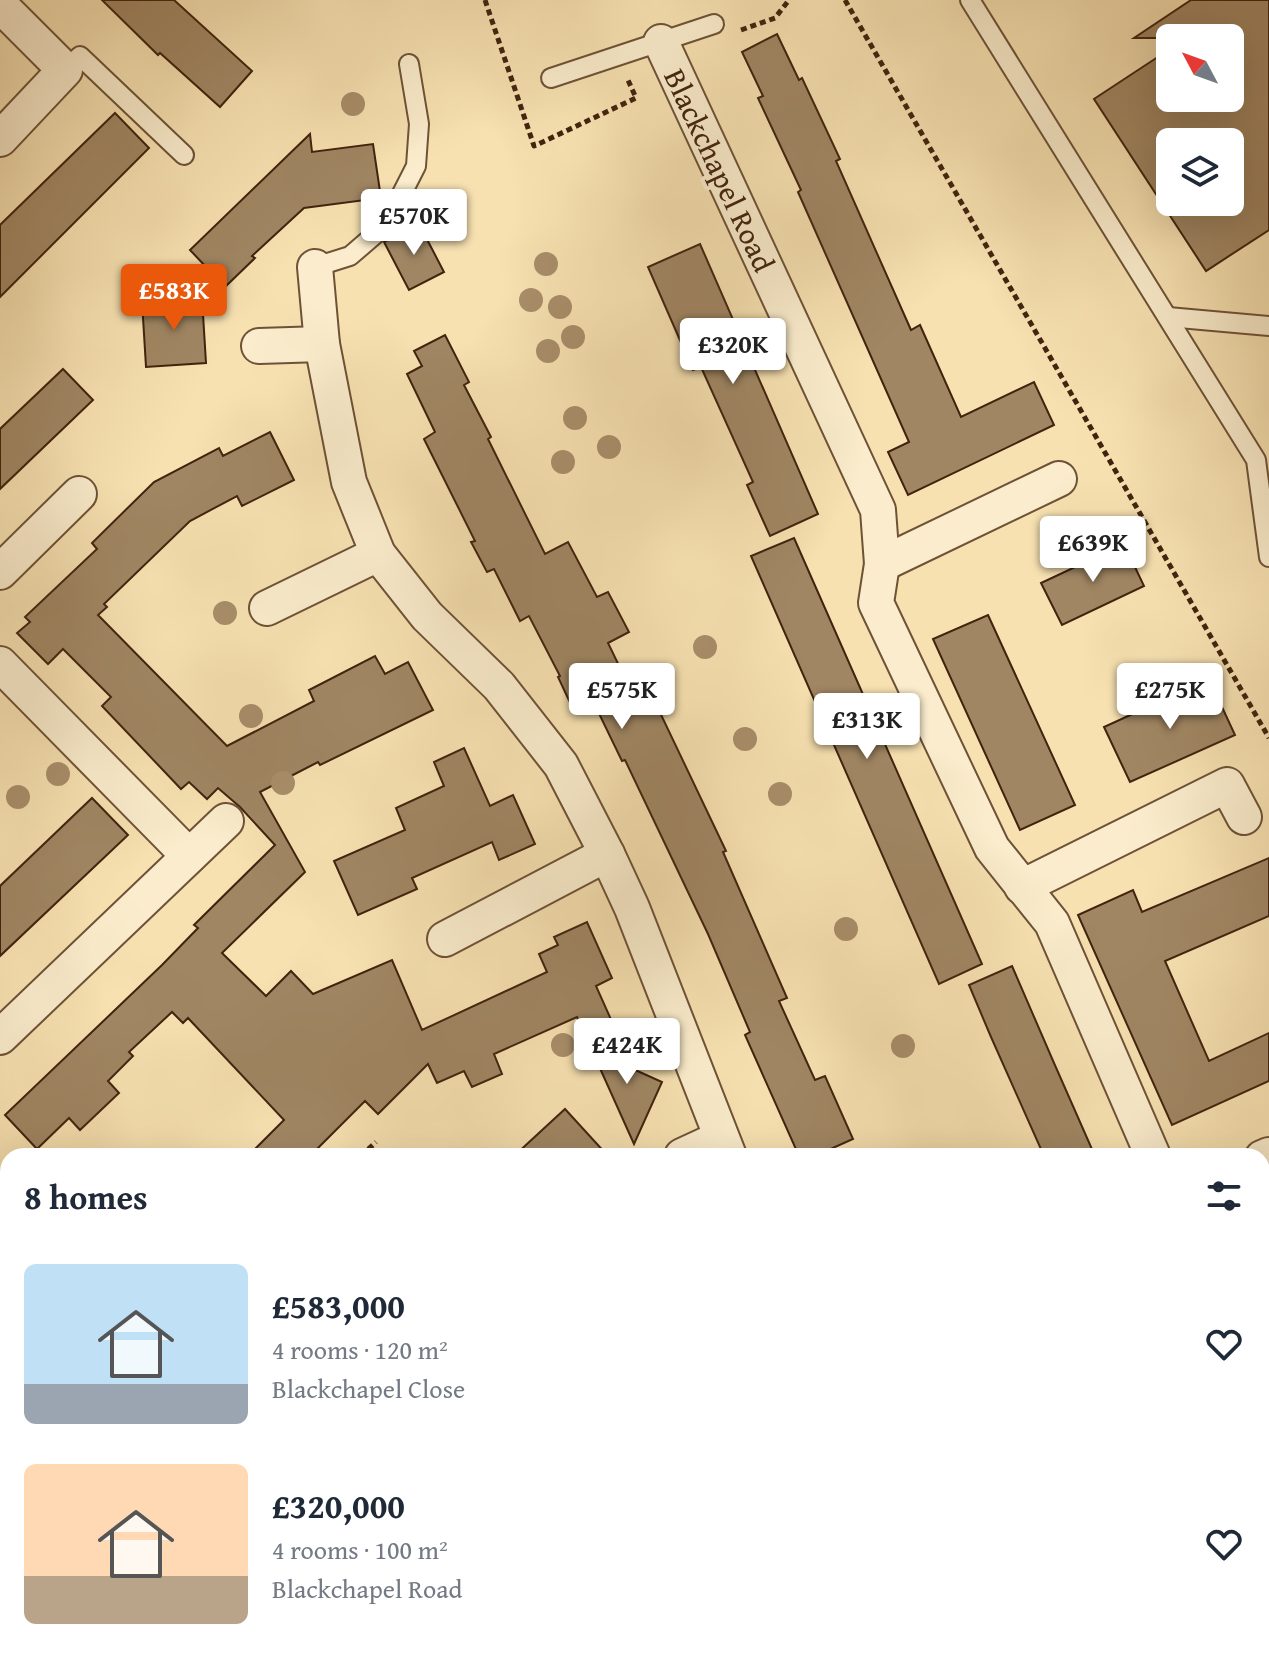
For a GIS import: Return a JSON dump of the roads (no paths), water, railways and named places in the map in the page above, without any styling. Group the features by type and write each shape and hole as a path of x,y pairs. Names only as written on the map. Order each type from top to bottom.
{"street":[{"path":"0,139 65,70 1,3"},
{"name":"Blackchapel Road","path":"661,42 878,510 882,564 876,603 992,848 1052,923 1150,1148"},
{"path":"315,267 322,344 349,482 378,554 427,616 499,686 561,765 632,908 725,1147"},
{"path":"259,346 322,344"},
{"path":"882,564 1059,479"},
{"path":"0,572 79,494"},
{"path":"267,608 378,554"},
{"path":"0,664 189,856"},
{"path":"1022,887 1227,785 1244,817"},
{"path":"0,1037 226,821"},
{"path":"445,939 607,854"}],"lane":[{"path":"970,0 1168,317 1263,459 1269,557"},
{"name":"Blackchapel Road","path":"551,78 714,24"},
{"path":"65,70 80,56 184,155"},
{"path":"315,267 350,256 386,225 416,166 419,124 409,64"},
{"path":"1168,317 1269,326"}]}
